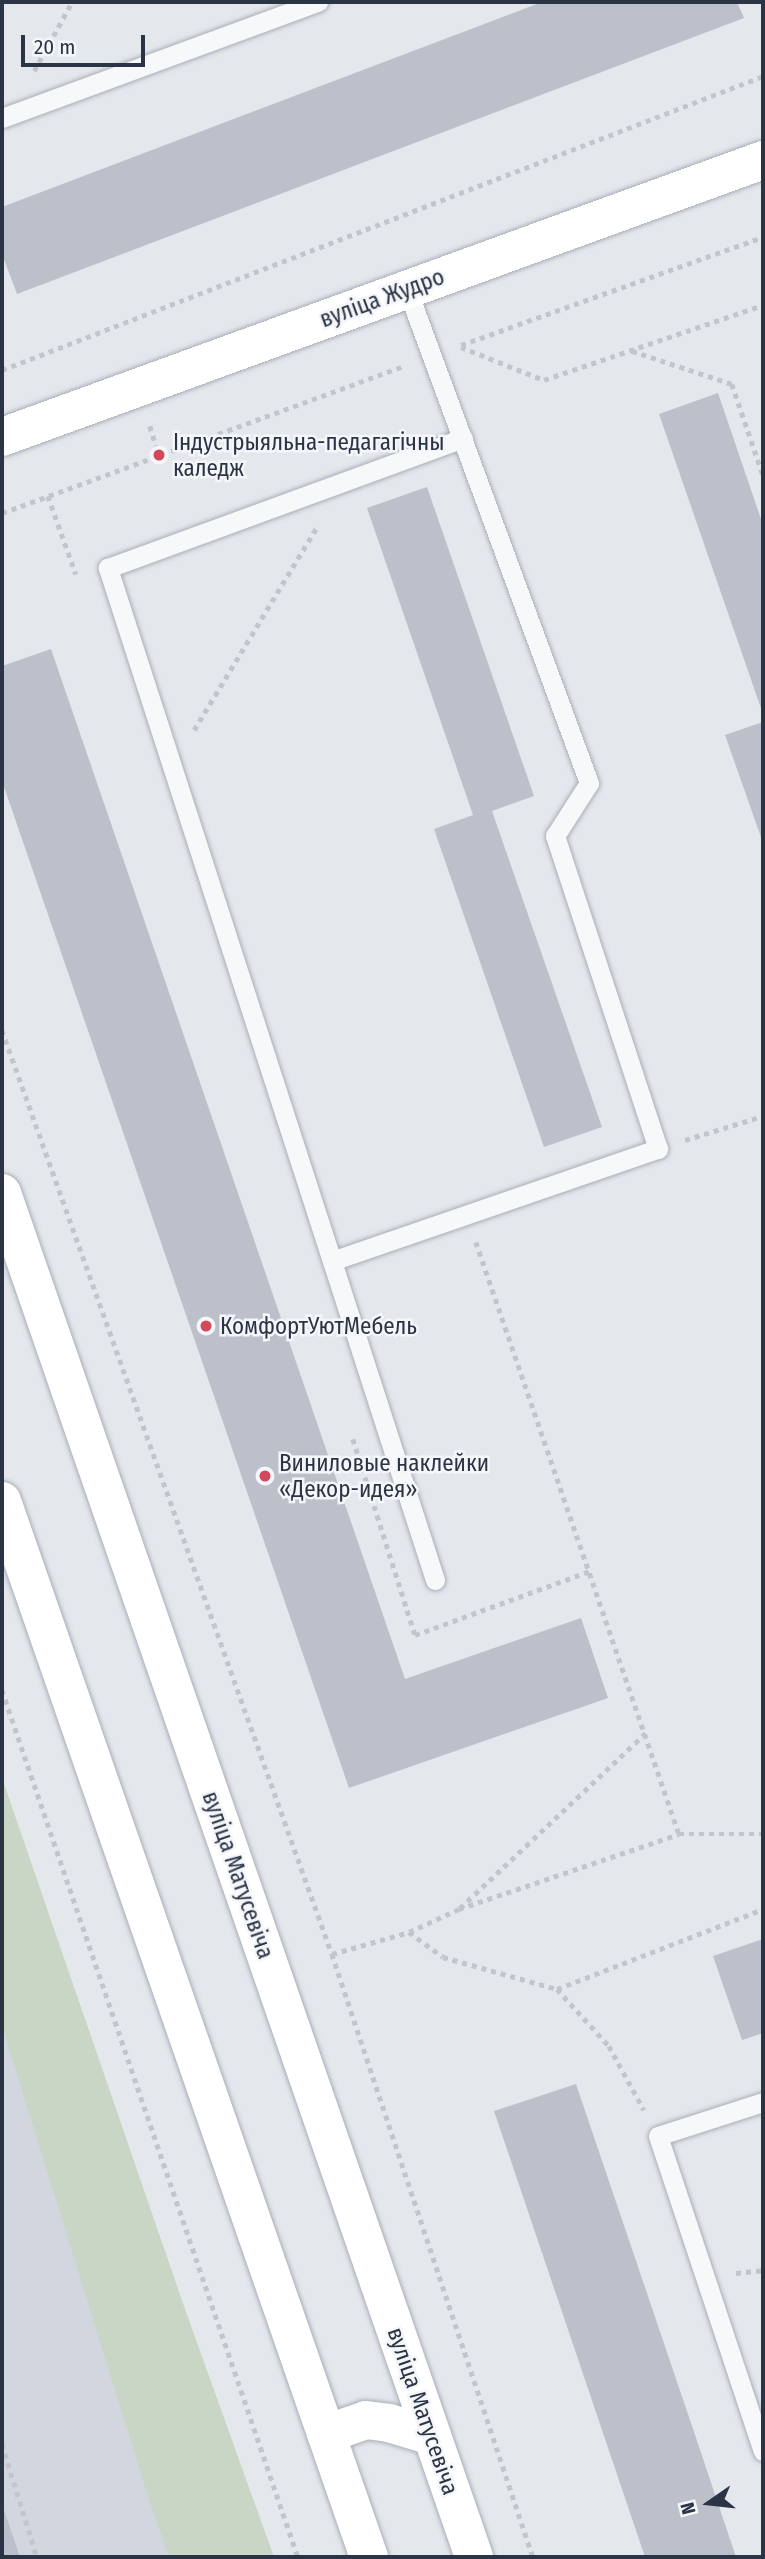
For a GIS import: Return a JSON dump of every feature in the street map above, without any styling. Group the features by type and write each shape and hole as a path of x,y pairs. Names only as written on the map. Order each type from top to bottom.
{"main road":[{"name":"вуліца Жудро","path":"2,437 763,160"},
{"name":"вуліца Матусевіча","path":"2,1193 474,2557"},
{"path":"2,1501 369,2557"},
{"path":"326,2434 366,2420 389,2423 432,2436"}],"lane":[{"path":"6,117 318,2"},
{"path":"332,1261 658,1149 555,836 589,783 407,289"},
{"path":"435,1580 108,568 463,438"},
{"path":"763,2102 658,2136 763,2451"}],"path":[{"path":"6,117 72,2"},
{"path":"2,370 763,76"},
{"path":"763,237 457,346 544,380 763,305"},
{"path":"631,350 732,384 763,475"},
{"path":"2,513 432,355"},
{"path":"48,496 66,546"},
{"path":"172,767 320,522"},
{"path":"2,1030 332,1954 533,2557"},
{"path":"713,1132 763,1116"},
{"path":"467,1216 679,1834"},
{"path":"2,1690 298,2557"},
{"path":"459,1909 646,1733"},
{"path":"332,1954 409,1932 459,1909 679,1834 763,1833"},
{"path":"557,1989 763,1909"},
{"path":"409,1932 443,1957 557,1989 609,2046 658,2136"},
{"path":"2,2444 37,2557"}],"shaded area":[{"path":"2,2019 173,2557 2,2557"}],"green space":[{"path":"2,1778 186,2312 274,2557 169,2557 150,2503 2,2026"}],"building":[{"path":"542,2 737,2 744,18 17,294 2,254 2,207"},
{"path":"718,393 763,525 763,714 659,414"},
{"path":"427,487 534,796 492,811 602,1127 544,1147 434,829 473,815 367,508"},
{"path":"51,649 405,1679 581,1618 608,1698 349,1788 2,781 2,666"},
{"path":"763,722 763,843 725,735"},
{"path":"763,1939 763,2033 742,2040 713,1956"},
{"path":"576,2084 736,2557 645,2557 494,2111"},
{"path":"2,2504 20,2557 2,2557"}],"place":[{"name":"Індустрыяльна-педагагічны каледж","path":"159,455"},
{"name":"КомфортУютМебель","path":"206,1326"},
{"name":"Виниловые наклейки «Декор-идея»","path":"265,1476"}]}
